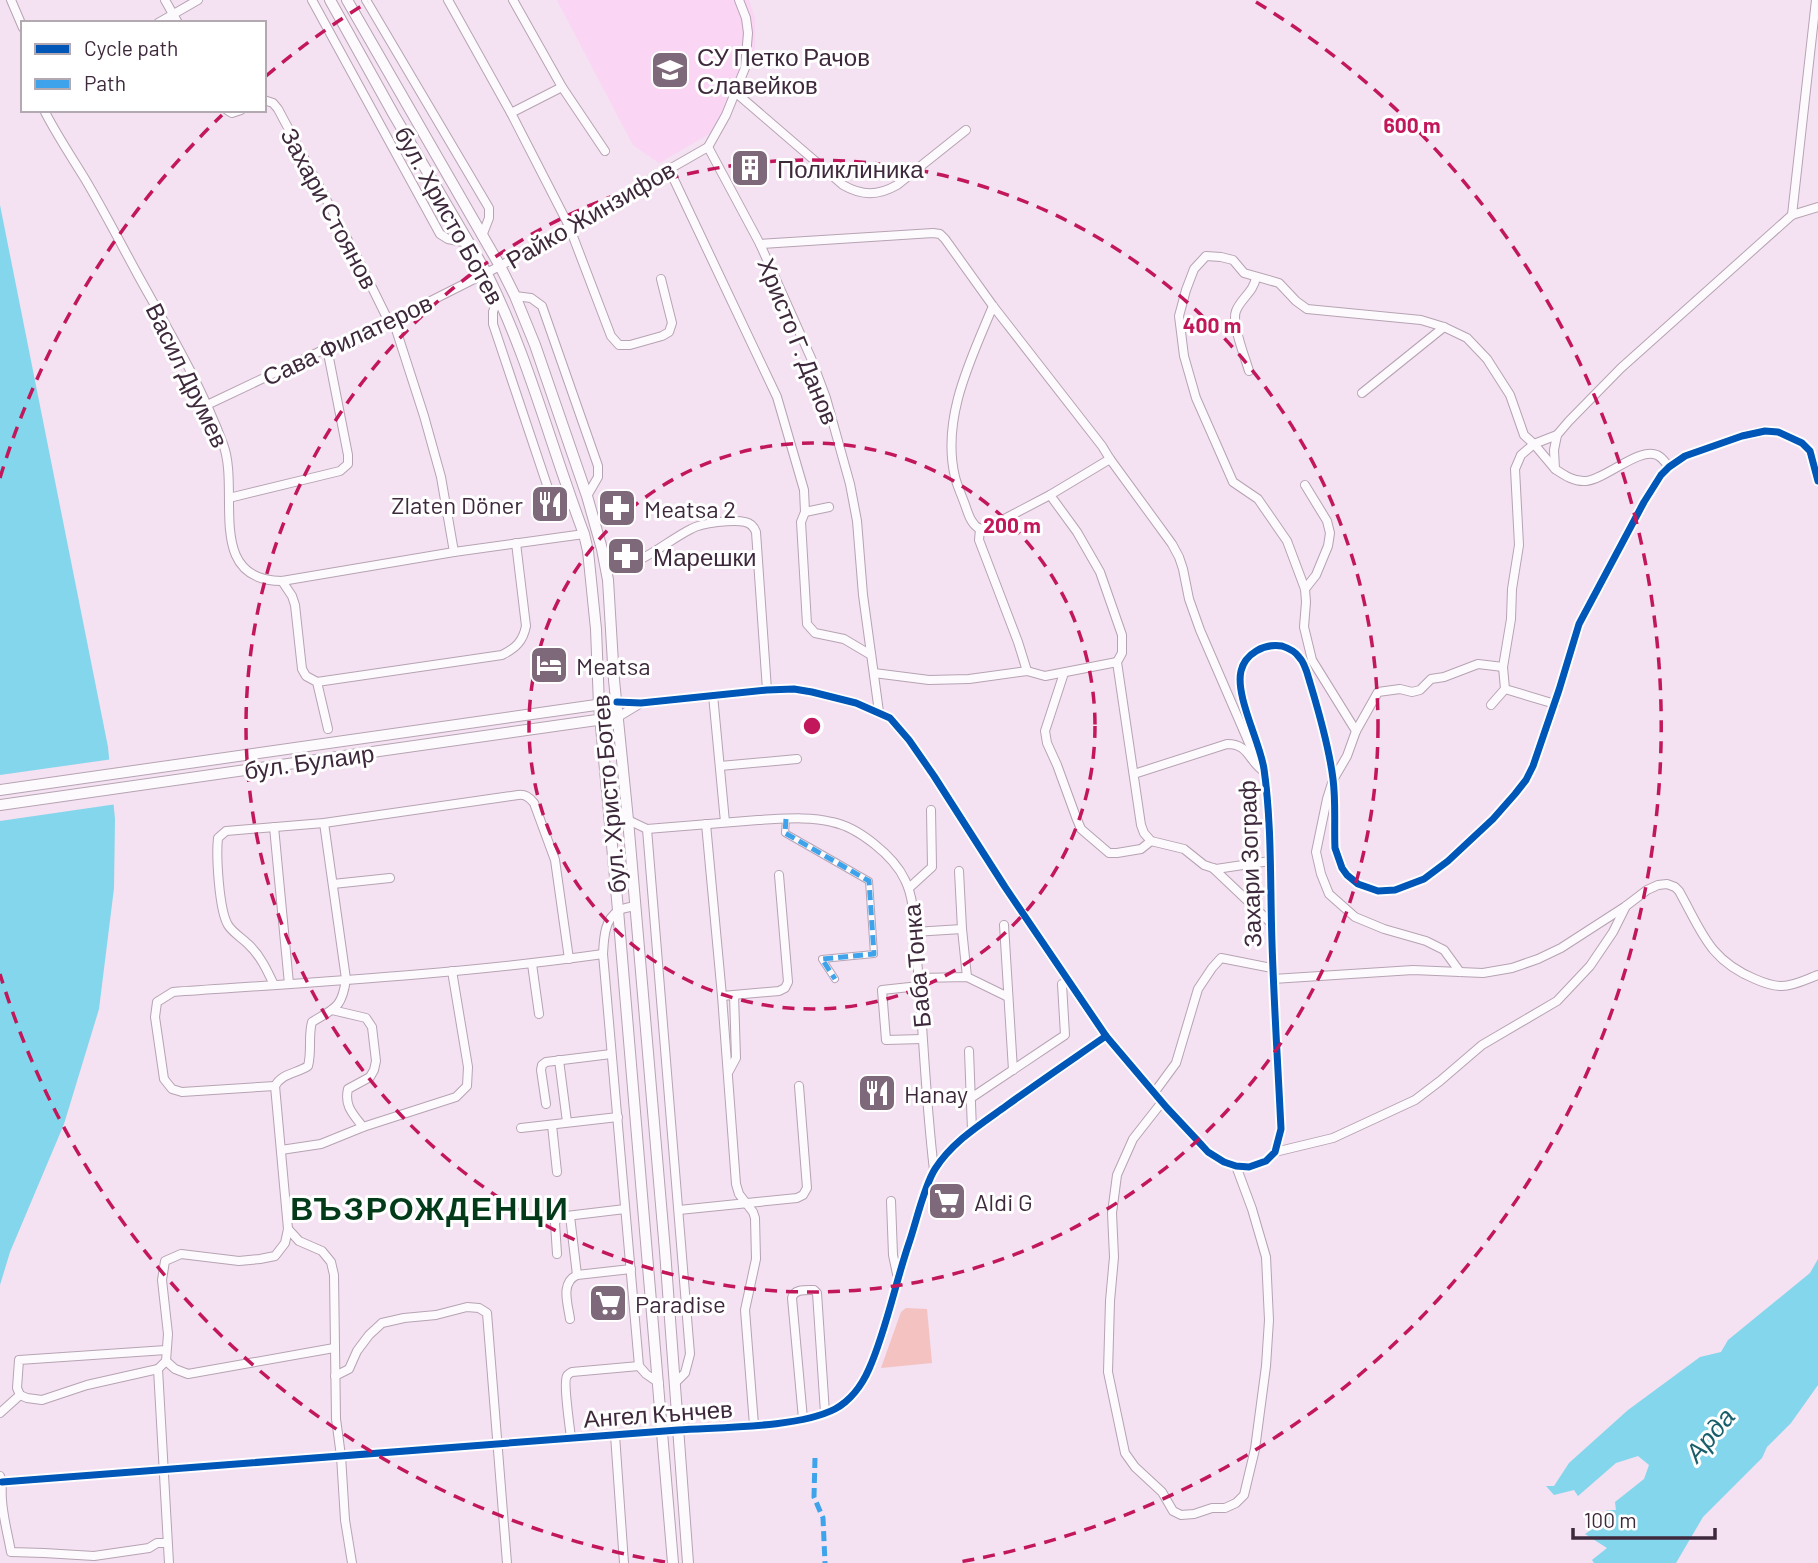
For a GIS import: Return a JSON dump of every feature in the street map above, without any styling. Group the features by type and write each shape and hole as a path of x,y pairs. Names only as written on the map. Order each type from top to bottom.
{"main road":[{"name":"бул. Христо Ботев","path":"330,0 498,296 515,337 588,551 596,629 600,719 673,1563"},
{"name":"бул. Христо Ботев","path":"347,0 500,266 514,296 535,345 587,496 602,549 608,580 688,1563"},
{"name":"бул. Булаир","path":"0,790 617,702"},
{"name":"бул. Булаир","path":"0,806 618,717"}],"street":[{"path":"11,0 21,23"},
{"path":"166,0 176,19 198,0"},
{"path":"312,0 440,234 447,239 468,243"},
{"path":"366,0 489,208 489,218 482,236"},
{"path":"448,0 511,113 569,226 611,336 619,345 662,337 669,332 672,323 661,279"},
{"path":"513,0 562,87 605,151"},
{"path":"708,147 726,115 745,68 748,33 739,0"},
{"path":"1792,215 1816,0"},
{"path":"511,113 562,87"},
{"path":"735,92 843,185 855,192 885,192 966,130"},
{"name":"Захари Стоянов","path":"266,101 278,109 391,321 424,416 441,477 454,552"},
{"name":"Васил Друмев","path":"45,112 167,326 207,405 225,447 228,462 230,538 234,553 244,569 257,578 282,581 454,552 584,534"},
{"name":"Райко Жинзифов","path":"486,272 708,147"},
{"name":"Христо Г. Данов","path":"708,147 760,244 826,398 857,520 863,595 879,712"},
{"path":"669,169 777,397 804,490 805,512 801,522 807,624 815,633 844,639 871,656"},
{"path":"1491,705 1505,689 1503,667 1519,545 1516,469 1521,456 1534,444 1557,435 1621,368 1792,215 1818,207"},
{"path":"760,244 933,233 940,234 945,239 993,306 1102,446 1176,550 1200,630 1252,750 1263,760"},
{"path":"1356,732 1312,660 1304,627 1305,589 1287,541 1258,499 1233,482 1196,398 1184,356 1179,316 1194,269 1206,256 1233,260 1244,273 1279,282 1307,309 1421,320 1466,338 1487,359 1510,394 1524,435 1555,469 1575,480 1586,481 1600,477 1645,453 1655,453 1669,467"},
{"name":"Сава Филатеров","path":"207,405 391,321 486,272"},
{"path":"1249,371 1234,323 1237,310 1255,284 1256,277"},
{"path":"498,296 492,313 493,324 550,494 558,501 573,506"},
{"path":"514,296 531,298 542,306 598,466 598,477 587,496"},
{"path":"993,306 957,401 951,437 955,477 973,524 980,529 989,527 1110,459"},
{"path":"1362,393 1444,327"},
{"path":"229,498 340,471 348,464 327,348"},
{"name":"Захари Зограф","path":"1275,1152 1281,1129 1272,968 1268,798 1263,760 1240,682 1246,660 1252,653 1264,647 1277,645 1289,648 1300,657 1319,712 1334,779 1335,848 1338,858 1347,875 1358,884 1378,891 1395,890 1424,879 1448,861 1493,819 1526,780 1555,704 1579,624 1661,474 1685,456 1765,431 1778,432 1802,443 1810,452 1818,481"},
{"path":"1555,469 1554,450 1557,435"},
{"path":"1305,485 1330,533 1316,575 1305,589"},
{"path":"1050,495 1077,532 1100,572 1122,635 1122,653 1117,662 1144,833 1151,841 1184,849 1204,865 1213,868 1270,861"},
{"path":"805,512 829,507"},
{"path":"639,560 700,525 741,521 753,526 757,532 767,690"},
{"path":"980,529 979,540 1027,671"},
{"path":"282,581 295,605 302,669 306,676 317,682 502,655 518,645 526,626 516,543"},
{"path":"874,673 929,680 969,679 1027,671 1045,676 1117,662"},
{"path":"1460,972 1444,950 1426,941 1355,917 1329,894 1316,852 1326,799 1356,732 1378,692 1420,690 1431,679 1478,664 1503,667"},
{"path":"1064,673 1045,731 1047,743 1058,765 1081,829 1109,853 1141,849 1151,841"},
{"path":"317,682 328,729"},
{"path":"617,702 641,703 794,689 856,703 890,718 934,776 1106,1036 1208,1152 1236,1166 1257,1165 1275,1152 1333,1138 1415,1100 1482,1045 1557,1001 1590,966 1613,932 1626,906"},
{"path":"1505,689 1555,704"},
{"path":"713,695 725,822"},
{"path":"618,717 641,703"},
{"path":"1134,775 1227,744 1242,747 1258,768 1265,772"},
{"path":"720,766 796,760"},
{"path":"274,985 263,963 227,923 217,850 218,838 226,831 324,823 523,794 534,803 555,860 569,959"},
{"path":"609,804 628,820 647,829 690,1354 685,1373 675,1383"},
{"path":"909,887 932,867 931,810"},
{"path":"786,819 785,833 869,881 874,954 822,959 835,979"},
{"name":"Баба Тонка","path":"647,829 786,819 834,822 851,829 875,845 904,877 912,904 934,1170"},
{"path":"166,1350 19,1360 17,1388 20,1395 42,1400 87,1385 158,1369 166,1361 167,1317 162,1280 165,1262 181,1254 239,1261 260,1259 275,1256 285,1243 288,1228 275,1086 284,1076 308,1066 311,1056 309,1031 312,1022 339,1004 344,995 346,979 324,823"},
{"path":"706,824 736,1184 739,1194 755,1218 755,1259 746,1310 754,1425"},
{"path":"274,827 289,984"},
{"path":"1213,868 1271,923"},
{"path":"959,871 967,977"},
{"path":"722,996 779,991 785,988 788,982 779,874"},
{"path":"332,884 390,878"},
{"path":"1273,979 1413,971 1483,973 1512,968 1561,948 1647,890 1667,884 1679,891 1702,933 1716,954 1727,964 1765,983 1781,986 1818,975"},
{"path":"635,906 618,910 606,927 603,954 639,1366 659,1382"},
{"path":"1004,925 1013,1070"},
{"path":"914,932 962,929"},
{"path":"275,1086 182,1093 172,1089 164,1079 155,1017 157,1002 173,992 532,964 603,954"},
{"path":"1154,1093 1176,1063 1198,989 1221,958 1272,968"},
{"path":"532,964 539,1014"},
{"path":"281,1150 321,1144 363,1127 456,1097 467,1086 468,1067 452,971"},
{"path":"922,1039 886,1040 882,990 919,982 967,977 1008,997"},
{"path":"971,1098 1065,1035 1062,984"},
{"path":"728,1072 736,1058 734,995"},
{"path":"332,1010 366,1018 372,1027 376,1061 374,1070 370,1077 348,1089 346,1097 348,1106 363,1127"},
{"name":"Ангел Кънчев","path":"1,1479 164,1470 754,1425 803,1419 825,1413 842,1404 854,1393 868,1370 934,1170 972,1130 1106,1036"},
{"path":"969,1051 972,1130"},
{"path":"546,1104 542,1065 546,1062 611,1054"},
{"path":"559,1060 567,1122"},
{"path":"679,1210 797,1198 806,1193 799,1086"},
{"path":"1162,1102 1133,1139 1117,1175 1112,1213 1114,1257 1108,1372 1125,1454 1162,1492 1173,1511 1181,1516 1212,1508 1225,1508 1236,1503 1244,1495 1255,1450 1269,1320 1266,1257 1236,1166"},
{"path":"521,1128 618,1117"},
{"path":"552,1125 557,1172"},
{"path":"891,1200 893,1255 897,1278"},
{"path":"557,1254 558,1217 625,1209"},
{"path":"570,1216 577,1275"},
{"path":"288,1228 299,1241 323,1251 331,1262 334,1275 335,1419 352,1563"},
{"path":"570,1319 567,1285 572,1277 632,1269"},
{"path":"803,1419 792,1298 798,1291 814,1290 817,1293 825,1413"},
{"path":"335,1376 349,1368 357,1351 382,1323 436,1315 467,1307 487,1312 507,1563"},
{"path":"166,1361 175,1369 188,1374 334,1348"},
{"path":"571,1438 567,1375 572,1372 639,1366"},
{"path":"158,1369 169,1563"},
{"path":"0,1413 20,1395"},
{"path":"615,1435 624,1563"},
{"path":"1,1479 11,1552 94,1556 167,1543"}],"shaded area":[{"name":"СУ Петко Рачов Славейков","path":"557,0 749,0 755,19 755,48 739,92 716,130 659,163 633,145"},
{"path":"906,1308 927,1309 932,1363 881,1368 901,1312"}],"water":[{"path":"0,205 108,747 115,819 114,888 99,1009 64,1124 10,1252 0,1285"},
{"name":"Арда","path":"1818,1259 1818,1385 1791,1423 1767,1447 1762,1458 1703,1517 1676,1563 1594,1563 1592,1560 1607,1548 1585,1534 1601,1523 1607,1510 1616,1510 1615,1502 1644,1479 1649,1465 1638,1456 1616,1463 1578,1496 1574,1490 1554,1495 1546,1486 1554,1486 1569,1463 1628,1410 1700,1357 1721,1352 1728,1340 1810,1273"}],"pier":[{"path":"113,759 117,804 0,821 0,775"}],"marked path":[{"path":"786,819 785,833 869,881 874,954 822,959 835,979"},
{"path":"815,1458 814,1497 823,1518 825,1563"}],"cycle path":[{"path":"617,702 641,703 794,689 856,703 890,718 934,776 1106,1036 1208,1152 1224,1162 1249,1167 1266,1161 1275,1152 1281,1129 1268,812 1262,758 1241,693 1240,681 1243,665 1251,655 1262,648 1282,646 1296,653 1301,660 1329,755 1334,788 1335,848 1342,868 1358,884 1378,891 1395,890 1424,879 1448,861 1493,819 1526,780 1559,690 1579,624 1644,502 1669,467 1685,456 1742,436 1765,431 1778,432 1802,443 1810,451 1818,481"},
{"path":"2,1482 758,1426 801,1420 835,1409 855,1392 869,1369 924,1195 931,1176 942,1159 977,1127 1106,1036"}],"place":[{"name":"СУ Петко Рачов Славейков","path":"670,70"},
{"name":"Поликлиника","path":"750,168"},
{"name":"Zlaten Döner","path":"550,504"},
{"name":"Meatsa 2","path":"617,508"},
{"name":"Марешки","path":"626,556"},
{"name":"Meatsa","path":"549,665"},
{"name":"Hanay","path":"877,1093"},
{"name":"Aldi G","path":"947,1201"},
{"name":"Paradise","path":"608,1303"}],"district":[{"name":"ВЪЗРОЖДЕНЦИ","path":"430,1207"}]}
